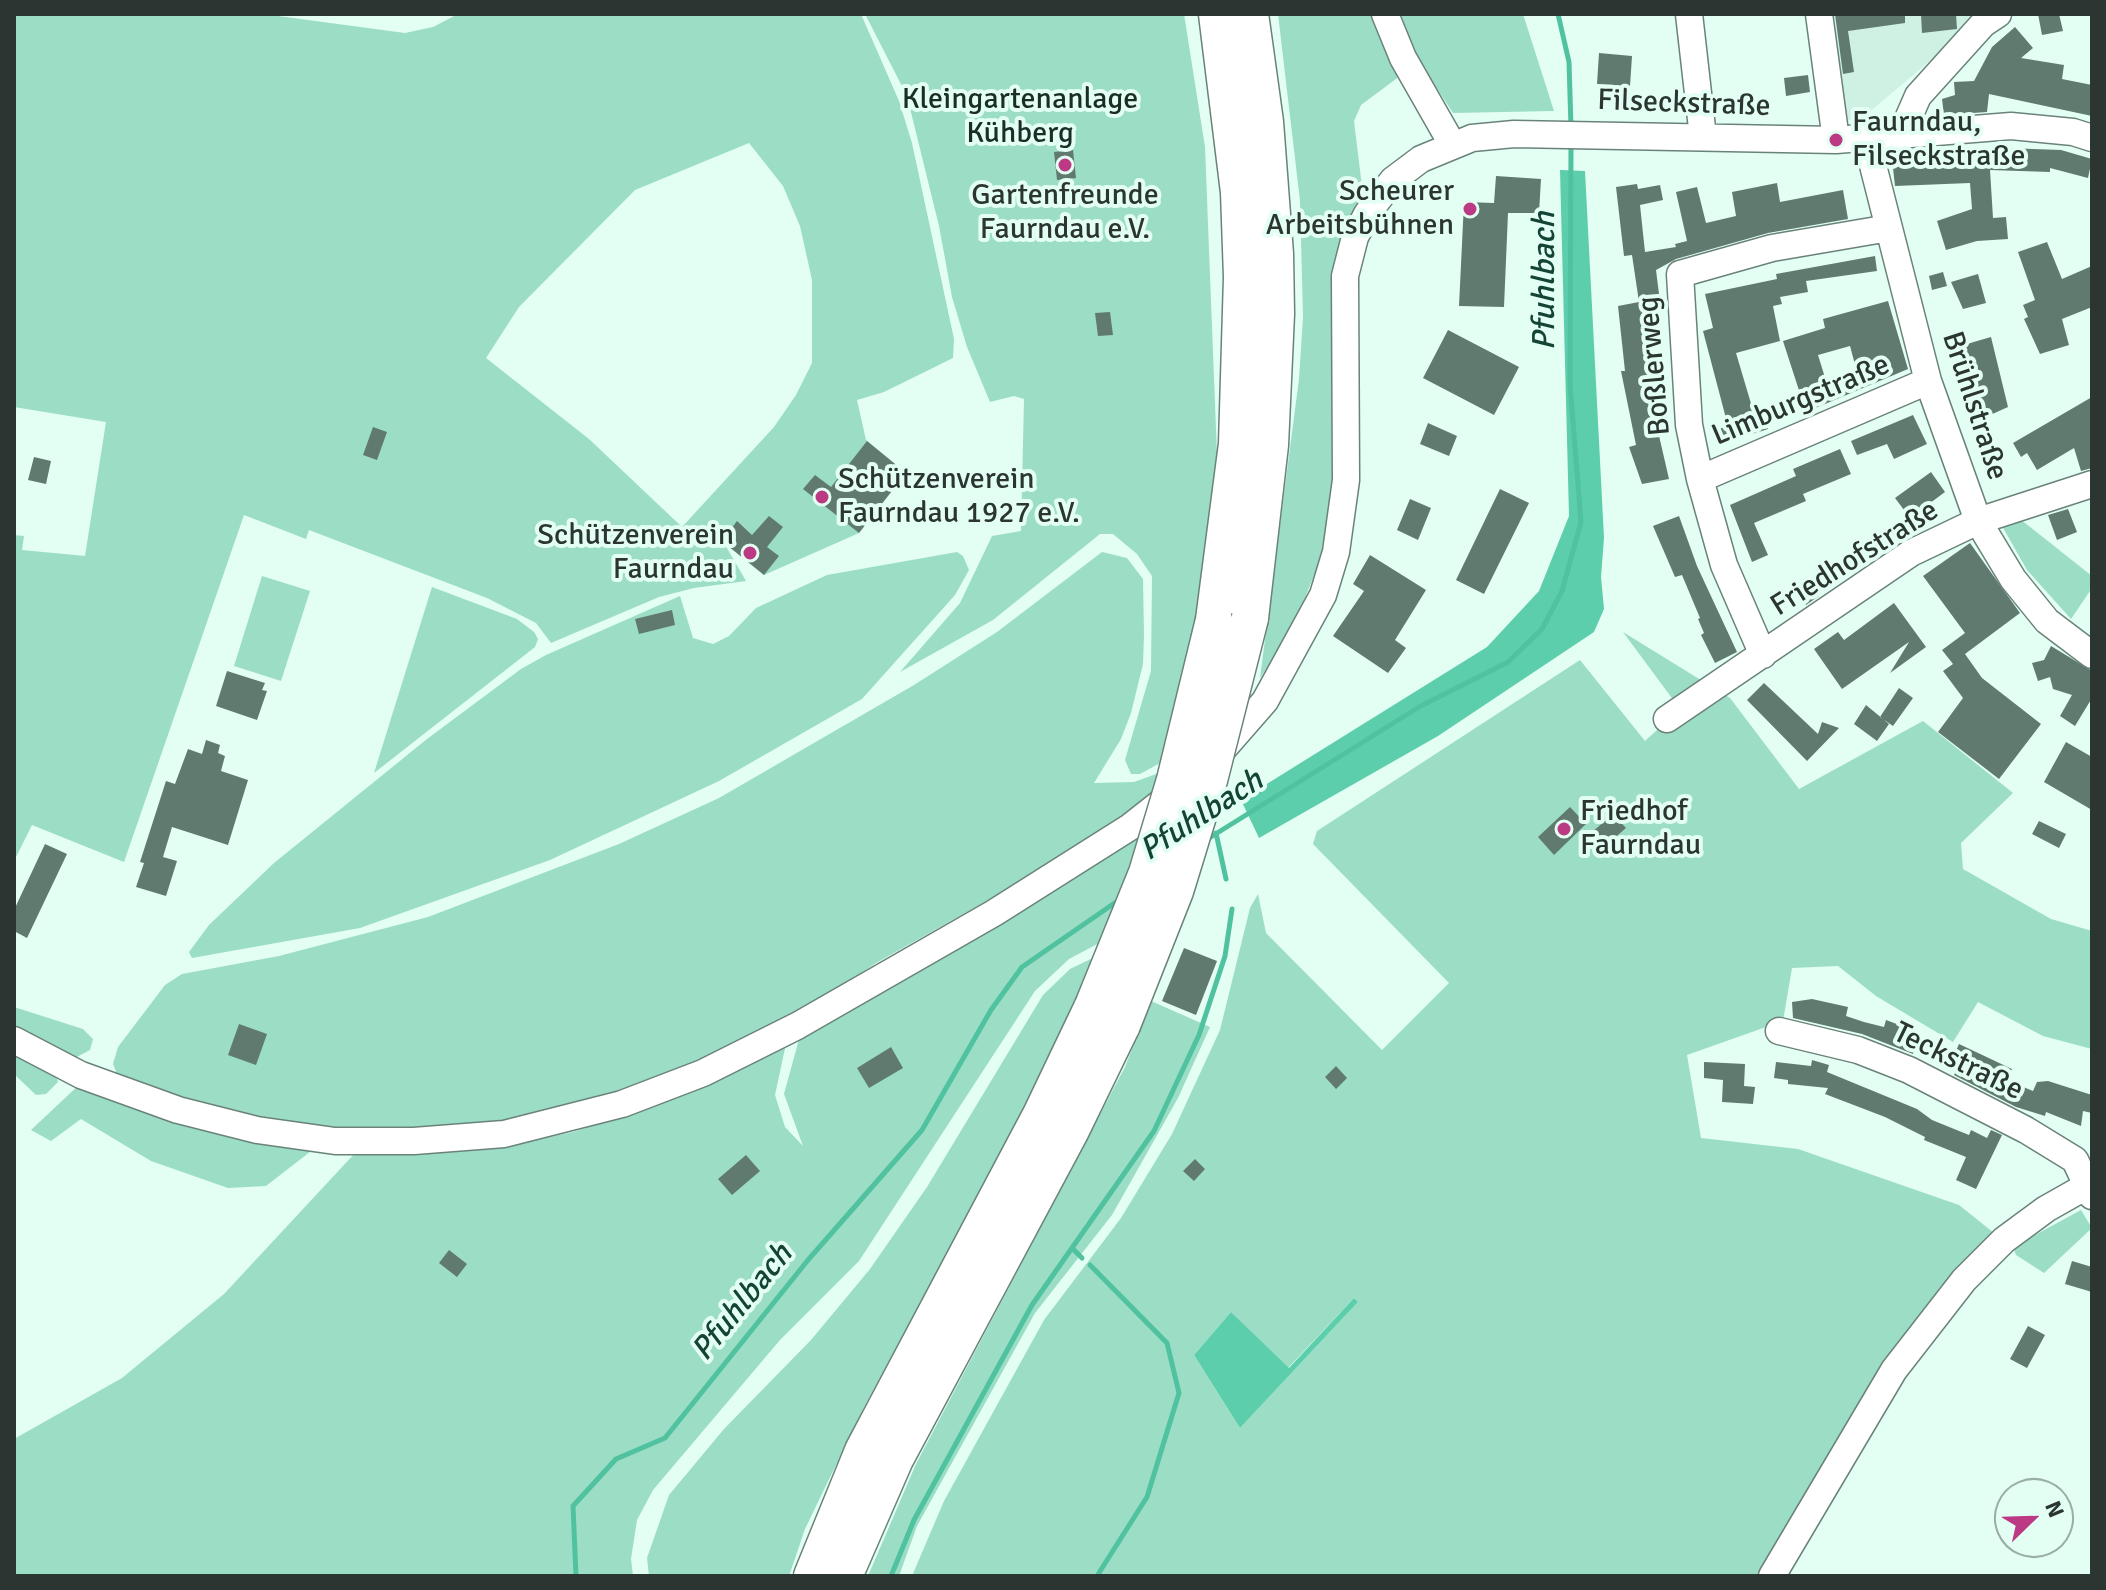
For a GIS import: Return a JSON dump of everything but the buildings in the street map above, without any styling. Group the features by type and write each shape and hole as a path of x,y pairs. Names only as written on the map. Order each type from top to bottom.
{"highway":[{"path":"844,1576 895,1459 1071,1130 1175,780 1214,620 1237,444 1242,277 1239,192 1217,14"},
{"path":"812,1576 863,1451 1034,1129 1107,1016 1184,863 1209,780 1250,618 1270,445 1276,314 1269,164 1250,14"}],"street":[{"path":"1385,14 1403,58 1452,144"},
{"path":"1689,14 1703,137"},
{"path":"1819,14 1836,140"},
{"path":"1901,135 1918,96 1983,24 1998,14"},
{"name":"Filseckstraße","path":"14,1040 81,1075 178,1110 257,1130 335,1141 414,1141 504,1134 622,1104 703,1073 797,1026 981,921 1130,827 1209,765 1265,701 1323,595 1336,552 1346,480 1345,276 1355,237 1393,180 1421,159 1452,144 1514,134 1558,132 1836,140 2011,126 2073,132 2092,138"},
{"name":"Brühlstraße","path":"1866,138 1928,381 1978,521 2013,579 2047,621 2092,655"},
{"name":"Boßlerweg","path":"1763,655 1724,565 1700,479 1689,425 1680,274 1772,248 1889,228"},
{"name":"Limburgstraße","path":"1700,479 1928,381"},
{"name":"Friedhofstraße","path":"1667,719 1911,553 1978,521 2092,484"},
{"name":"Teckstraße","path":"1779,1031 1858,1050 1922,1076 2061,1149 2075,1160 2091,1188"},
{"path":"1772,1576 1894,1370 1985,1257 2046,1209 2091,1188"}],"shaded area":[{"path":"1829,14 1979,14 1937,55 1861,119 1844,121"}],"green space":[{"path":"14,14 263,14 405,33 433,27 458,14 861,14 899,101 912,143 954,339 953,358 884,392 857,400 866,440 906,473 859,533 764,575 724,543 746,581 694,588 659,597 551,643 536,623 487,598 309,530 306,539 244,515 124,862 32,825 14,861 14,535 24,536 22,550 85,556 106,422 14,407","holes":["749,143 783,186 800,226 812,280 812,363 796,395 774,427 682,527 589,439 486,358 519,307 635,190"]},
{"name":"Kleingartenanlage Kühberg","path":"865,14 1184,14 1205,147 1217,455 1206,566 1179,702 1162,762 1140,774 1131,774 1125,760 1151,671 1152,576 1137,554 1113,534 1100,534 993,620 900,672 960,603 992,536 1021,531 1024,399 1014,396 990,402 967,347 952,297 939,226 907,96"},
{"path":"1278,14 1374,14 1400,76 1361,105 1354,121 1363,195 1343,234 1337,476 1328,540 1291,633 1260,678 1299,379 1303,317 1300,201"},
{"path":"1401,14 1523,14 1554,111 1453,113 1411,49"},
{"path":"1560,170 1585,171 1604,538 1601,577 1604,609 1594,632 1438,736 1259,838 1241,800 1487,647 1539,591 1569,516"},
{"path":"2020,519 2092,576 2092,588 2071,619 2027,570 2002,526"},
{"path":"957,552 963,556 969,570 955,595 862,699 719,781 550,860 360,928 192,958 189,952 209,925 274,863 427,739 521,669 546,655 680,596 693,638 713,644 729,636 756,608 827,575"},
{"path":"1102,552 1127,558 1143,579 1143,664 1121,739 1094,783 1134,782 1159,773 1151,800 1061,859 876,963 796,1017 624,1095 504,1123 416,1132 336,1132 250,1120 120,1081 113,1064 118,1047 165,985 182,974 279,956 428,917 619,844 719,798 914,685 997,632"},
{"path":"262,576 310,591 281,681 234,666"},
{"path":"432,587 517,619 538,639 535,647 374,773"},
{"path":"1623,632 1730,698 1799,789 1923,721 2013,793 1961,843 1963,869 2051,919 2092,931 2092,1049 2043,1036 1978,1002 1953,1042 1876,996 1838,966 1792,968 1783,1021 1687,1055 1701,1138 1798,1149 1959,1205 1994,1233 1772,1576 912,1576 944,1501 1044,1320 1121,1218 1172,1134 1220,1030 1250,908 1258,894 1266,933 1382,1050 1449,983 1313,844 1317,831 1580,660 1645,741 1680,709","holes":["1354,1298 1358,1302 1240,1428 1194,1355 1231,1312 1288,1368"]},
{"path":"1144,826 1103,941 1069,959 1035,991 859,1261 780,1340 653,1490 637,1520 631,1559 633,1576 14,1576 14,1439 122,1378 224,1294 356,1152 504,1147 573,1132 621,1117 787,1039 775,1095 785,1127 803,1146 784,1094 801,1032"},
{"path":"1095,957 1022,1113 863,1409 805,1529 789,1576 649,1576 647,1558 669,1495 724,1429 811,1340 870,1269 927,1187 1043,995 1070,969"},
{"path":"1151,1001 1210,1027 1178,1098 1112,1215 1035,1313 917,1526 899,1576 868,1576 916,1464 1125,1067"},
{"path":"14,1007 83,1029 93,1039 90,1050 73,1059 14,1029"},
{"path":"14,1046 54,1071 58,1082 46,1094 36,1095 14,1074"},
{"path":"81,1083 315,1148 266,1186 228,1188 151,1161 81,1119 51,1141 31,1130"},
{"path":"2081,1210 2092,1228 2044,1273 2016,1255 2013,1247"},
{"path":"1354,1298 1358,1302 1240,1428 1194,1355 1231,1312 1289,1368"}],"waterway":[{"name":"Pfuhlbach","path":"1558,14 1569,62 1571,128"},
{"name":"Pfuhlbach","path":"1206,840 1419,707 1508,662 1542,629 1562,591 1581,522 1570,384 1571,142"},
{"path":"1216,833 1226,879"},
{"name":"Pfuhlbach","path":"576,1576 573,1506 616,1459 665,1438 808,1260 922,1130 991,1010 1022,967 1119,900"},
{"path":"891,1576 914,1520 1032,1305 1154,1131 1199,1035 1225,956 1232,909"},
{"path":"1074,1250 1082,1258"},
{"path":"1090,1265 1167,1343 1179,1393 1147,1497 1097,1576"}],"place":[{"name":"Faurndau, Filseckstraße","path":"1836,140"},
{"name":"Gartenfreunde Faurndau e.V.","path":"1065,165"},
{"name":"Scheurer Arbeitsbühnen","path":"1470,209"},
{"name":"Schützenverein Faurndau 1927 e.V.","path":"822,497"},
{"name":"Schützenverein Faurndau","path":"750,553"},
{"name":"Friedhof Faurndau","path":"1564,829"}]}
